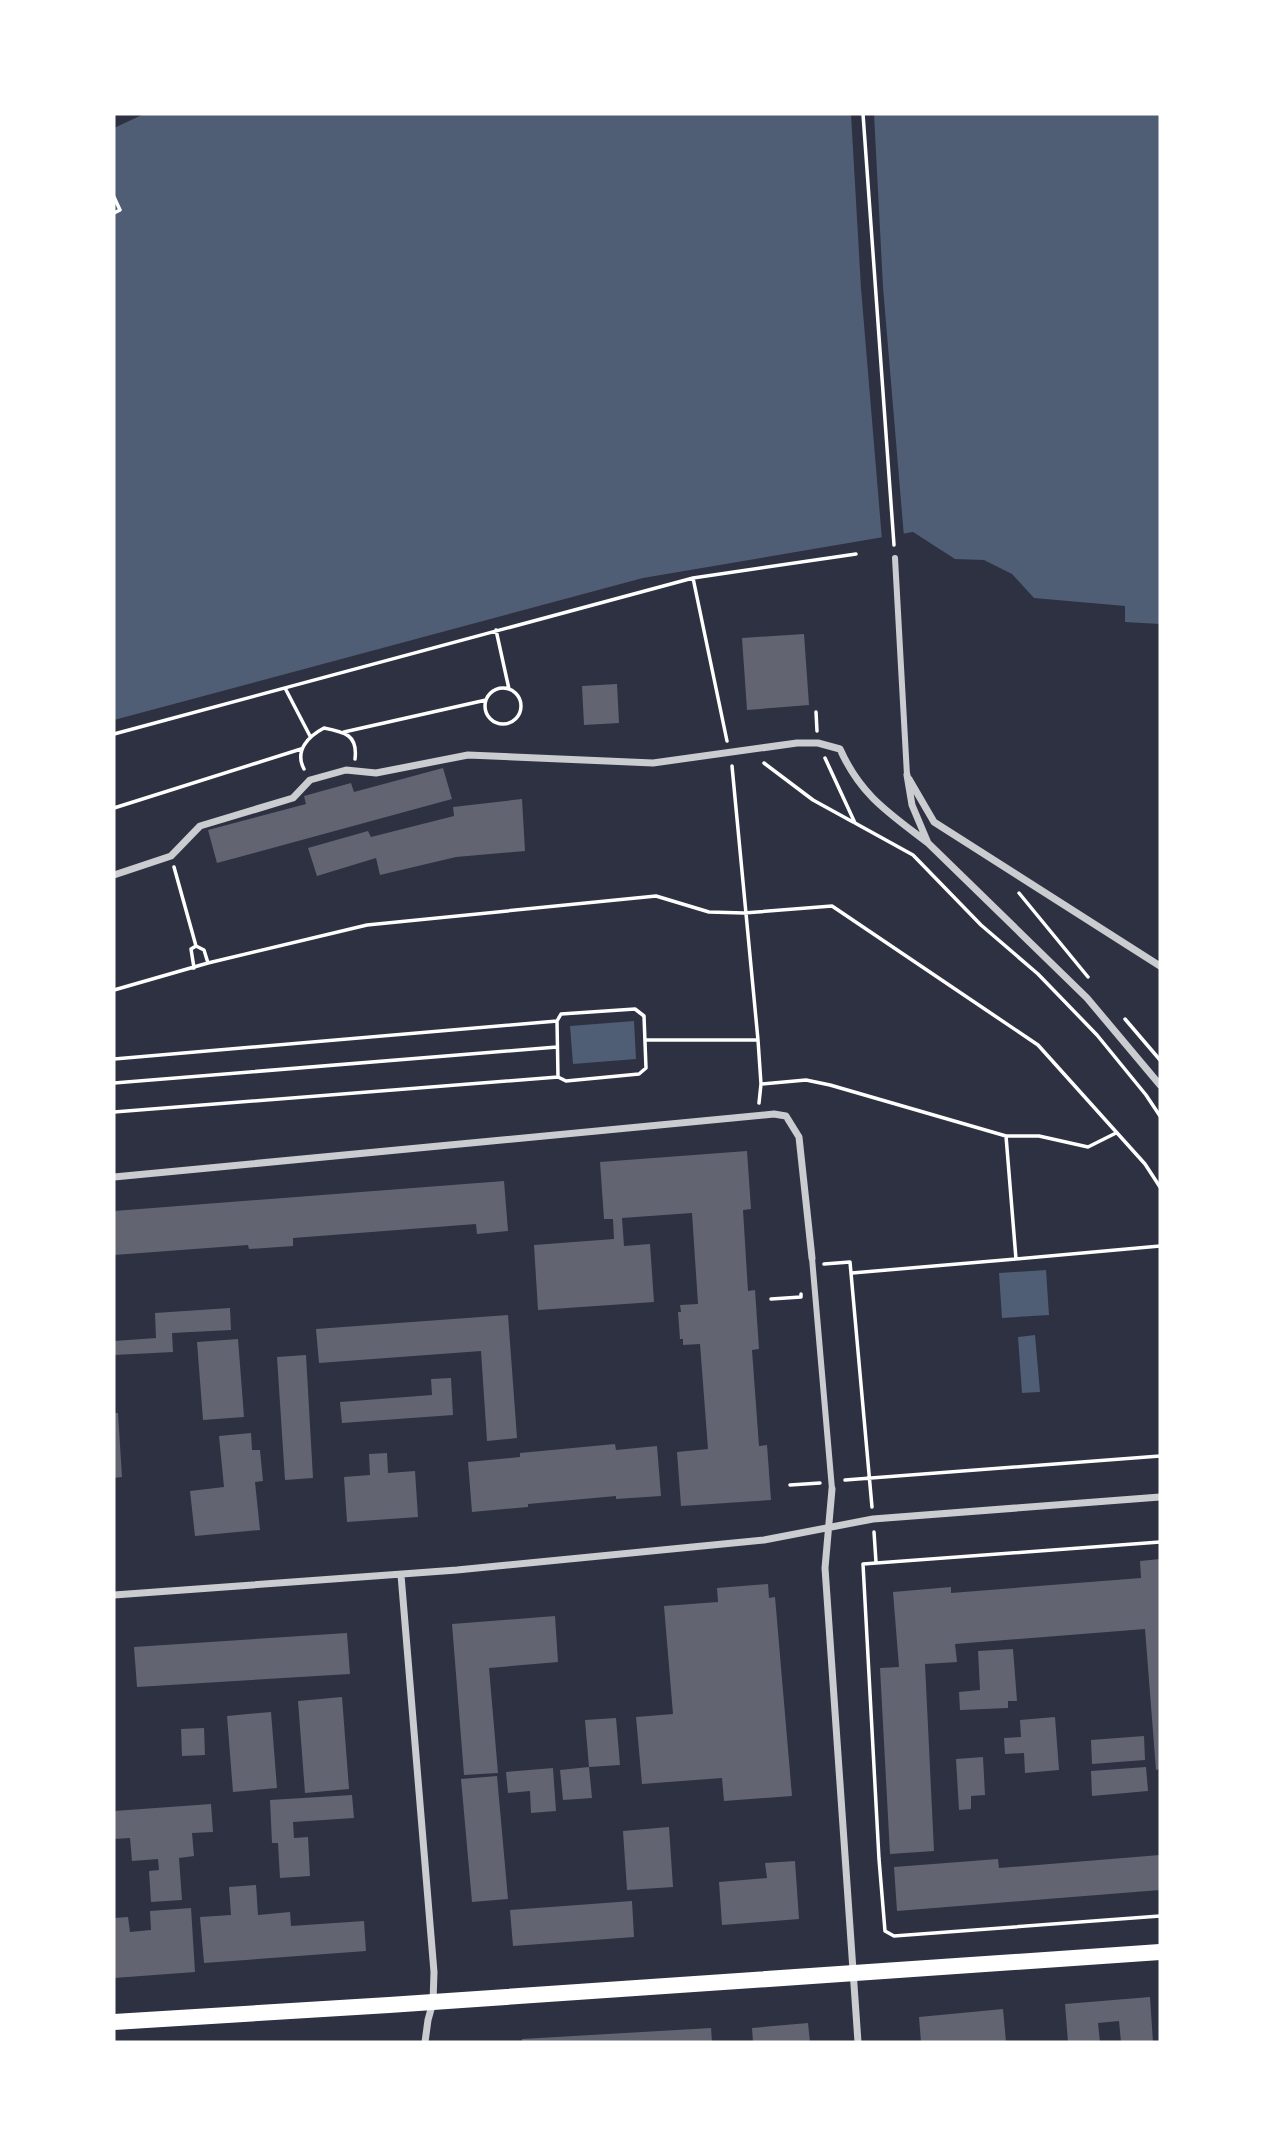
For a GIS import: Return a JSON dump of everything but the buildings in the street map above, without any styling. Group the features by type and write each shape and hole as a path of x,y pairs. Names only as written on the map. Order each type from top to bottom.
{"main road":[{"path":"114,2022 1160,1952"}],"street":[{"path":"895,558 907,775 912,805 928,843"},
{"path":"114,874 171,856 201,826 293,798 310,780 346,769 376,773 468,755 653,764 797,743 818,743 840,749 849,769 875,803 928,843 1087,998 1160,1085"},
{"path":"907,775 934,822 1160,966"},
{"path":"114,1177 759,1115 786,1116 799,1137 813,1261 832,1489 825,1568 858,2042"},
{"path":"114,1595 401,1575 764,1540 873,1519 1160,1497"},
{"path":"401,1575 434,1972 433,2002 425,2042"}],"path":[{"path":"863,114 895,558"},
{"path":"114,197 120,210 114,214"},
{"path":"114,734 693,578 856,554"},
{"path":"693,578 729,752"},
{"path":"496,630 509,689"},
{"path":"285,687 310,736"},
{"path":"310,780 301,763 301,749 310,736 324,728 344,732 486,700 495,690 509,689 515,692 521,705 520,712 511,722 504,724 492,719 486,707 486,700"},
{"path":"816,712 818,743 855,823"},
{"path":"344,732 352,739 356,751 353,771"},
{"path":"114,808 301,749"},
{"path":"754,764 765,763 813,800 913,855 981,925 1038,974 1097,1035 1160,1116"},
{"path":"732,766 743,765"},
{"path":"734,776 744,913 758,1040 761,1084 759,1115"},
{"path":"171,856 196,946 204,950 208,964"},
{"path":"1017,890 1094,984"},
{"path":"114,990 368,925 656,896 709,912 744,913 832,906 1038,1045 1145,1164 1160,1188"},
{"path":"194,968 190,953 196,946"},
{"path":"114,1112 558,1077 566,1081 639,1074 646,1068 643,1016 635,1009 561,1014 557,1021 558,1077"},
{"path":"1121,1015 1160,1060"},
{"path":"114,1059 557,1021"},
{"path":"645,1040 758,1040"},
{"path":"114,1083 557,1046"},
{"path":"761,1084 806,1080 1006,1136 1039,1136 1088,1147 1116,1133"},
{"path":"1006,1136 1016,1259"},
{"path":"852,1273 1160,1246"},
{"path":"813,1261 850,1262 868,1478 1160,1456"},
{"path":"771,1299 801,1297 801,1287"},
{"path":"1160,1542 863,1564 885,1931 894,1936 1160,1916"}],"water":[{"path":"144,114 1160,114 1160,624 1125,622 1125,606 1034,598 1012,574 984,560 955,559 913,532 643,578 114,720 114,128"},
{"path":"634,1021 636,1059 573,1064 570,1026"},
{"path":"1046,1270 1049,1315 1002,1318 999,1273"},
{"path":"1035,1335 1040,1392 1022,1393 1018,1337"}],"pier":[{"path":"851,114 874,114 883,287 904,537 882,540 861,288"}]}
